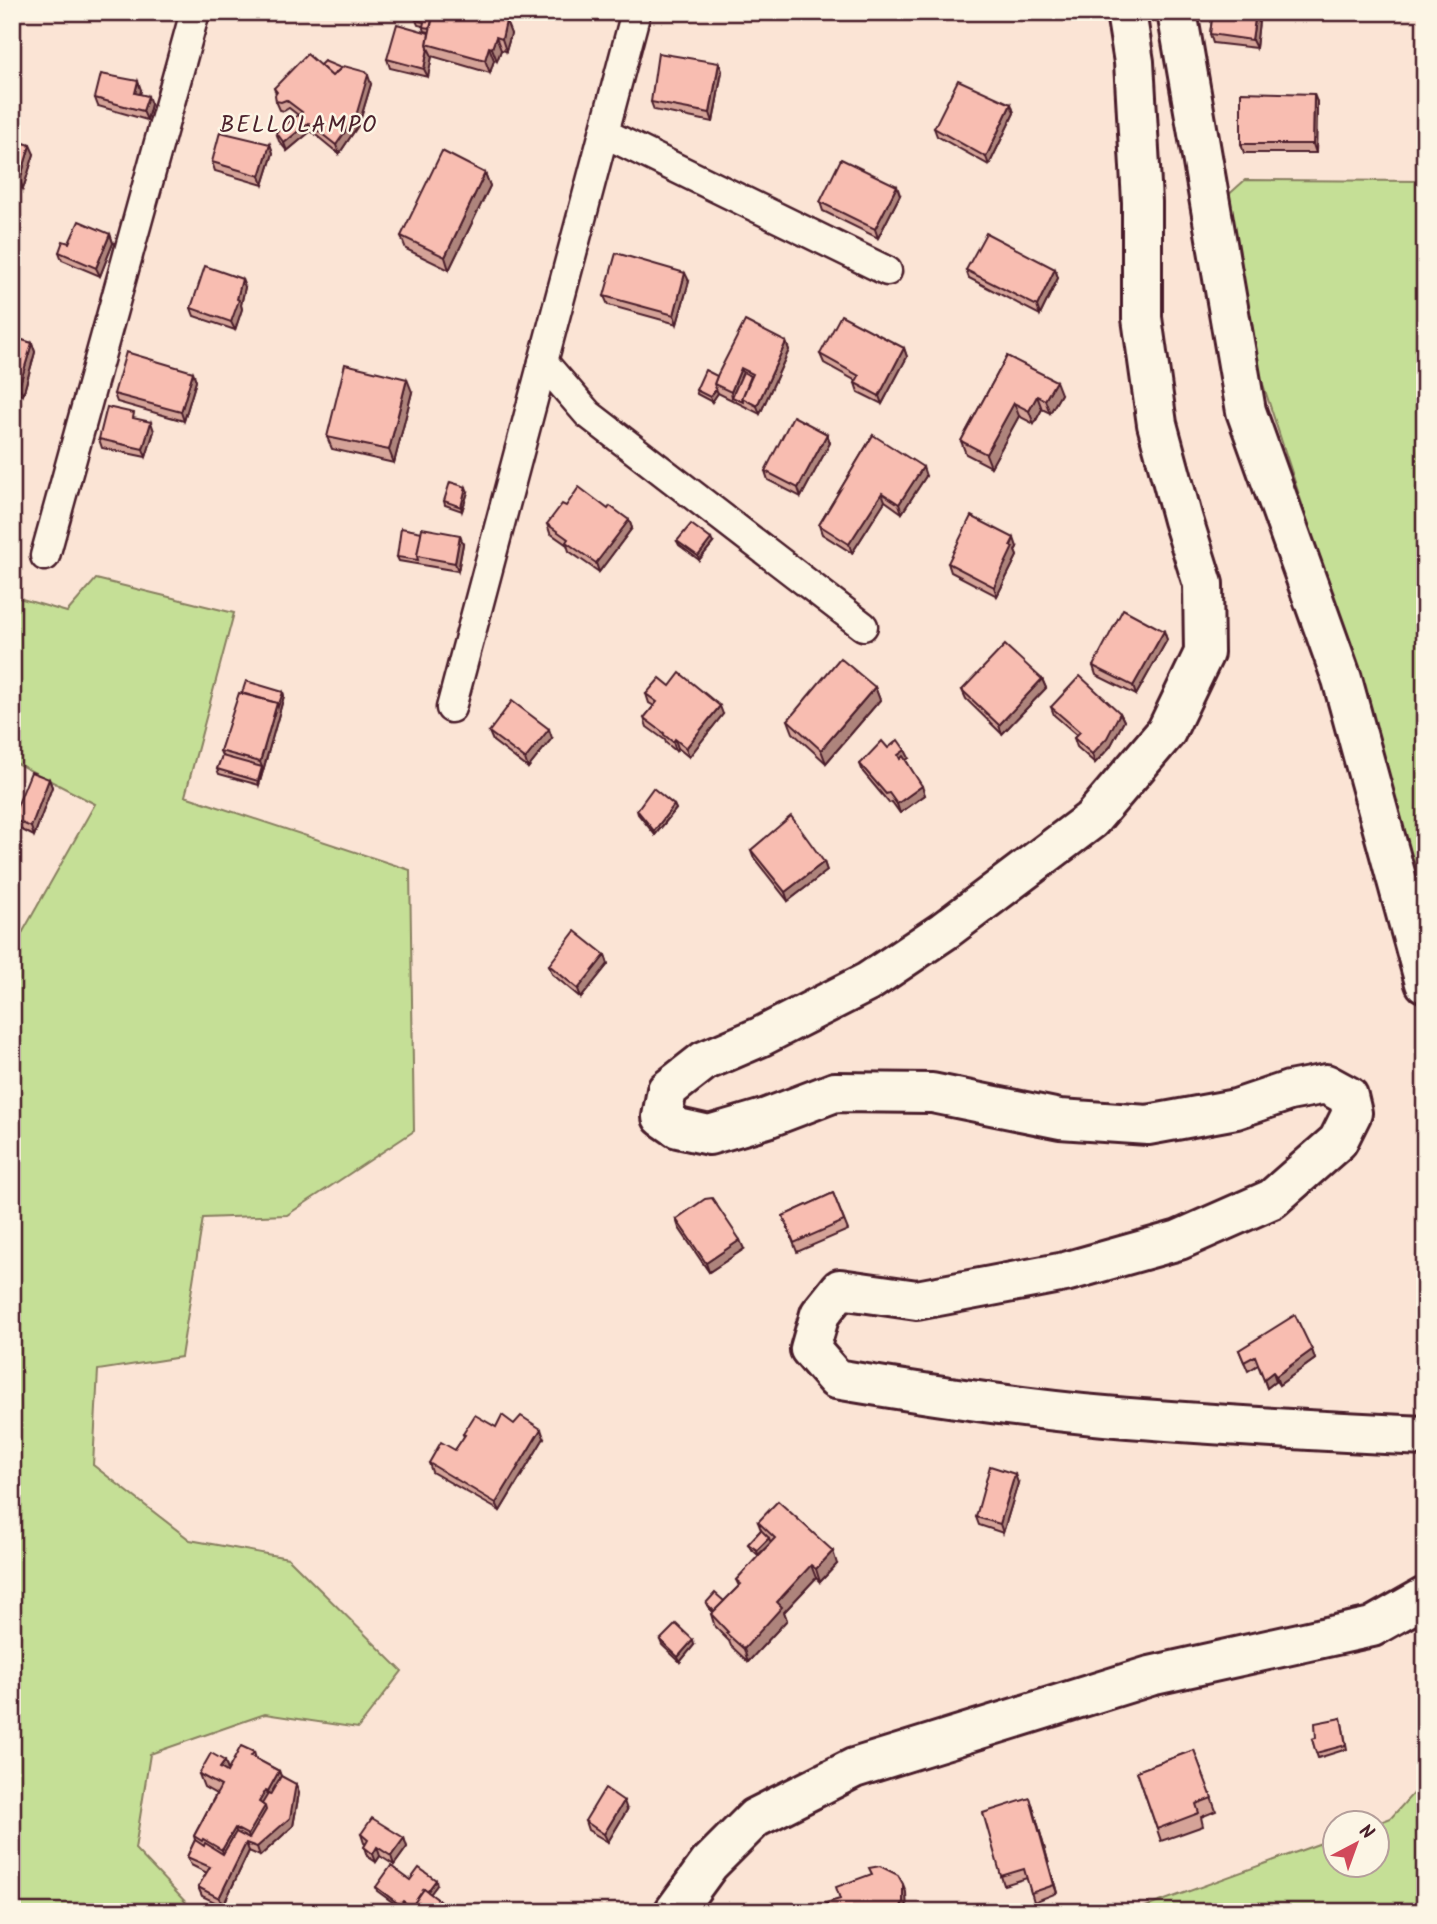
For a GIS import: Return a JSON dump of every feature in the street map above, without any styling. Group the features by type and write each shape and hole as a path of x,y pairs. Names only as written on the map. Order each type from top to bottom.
{"main road":[{"path":"1126,12 1134,62 1142,202 1142,318 1157,424 1203,584 1204,653 1166,732 1091,820 944,931 868,982 760,1037 704,1061 667,1090 662,1117 678,1128 709,1135 767,1118 835,1093 932,1093 1060,1119 1148,1125 1236,1109 1289,1091 1326,1084 1348,1096 1352,1113 1338,1141 1272,1199 1179,1240 1065,1272 917,1300 840,1289 820,1314 810,1349 836,1379 952,1398 1103,1416 1425,1436"},
{"path":"1177,12 1246,411 1342,679 1425,983"},
{"path":"674,1912 709,1864 755,1818 854,1768 1150,1676 1373,1627 1425,1597"},
{"path":"1373,1627 1393,1637 1425,1629"}],"street":[{"path":"45,556 195,12"},
{"path":"451,708 636,12"},
{"path":"604,133 887,271"},
{"path":"543,362 588,414 863,626"}],"green space":[{"path":"1245,180 1425,181 1425,902 1363,691 1261,378 1226,197"},
{"path":"96,579 234,613 185,796 410,870 414,1131 287,1215 203,1218 181,1357 98,1370 93,1465 190,1540 288,1558 402,1671 358,1728 265,1714 150,1754 135,1849 195,1912 12,1912 12,951 95,804 12,761 12,596 67,612"},
{"path":"1425,1780 1425,1912 1132,1912 1322,1843 1322,1878 1392,1878 1392,1817"}],"building":[{"path":"419,12 434,12 430,28 423,27 424,22 416,20"},
{"path":"434,12 500,12 498,18 506,21 502,39 496,37 485,60 427,44"},
{"path":"1213,12 1256,12 1252,40 1210,34"},
{"path":"397,24 429,33 424,69 387,59"},
{"path":"658,53 719,63 710,113 651,102"},
{"path":"307,54 332,76 344,66 366,72 368,75 356,116 336,145 308,123 284,143 276,132 302,112 286,100 276,101 277,92 274,88"},
{"path":"324,61 341,68 332,76 320,65"},
{"path":"101,74 138,81 135,93 148,96 143,111 95,98"},
{"path":"958,80 1011,104 986,157 934,128"},
{"path":"1241,92 1314,94 1313,144 1241,144"},
{"path":"220,132 270,144 260,176 212,162"},
{"path":"12,139 30,145 20,180 12,178"},
{"path":"442,151 485,173 445,257 401,236"},
{"path":"841,159 897,186 875,229 820,202"},
{"path":"79,221 110,234 96,268 59,252 63,241 69,243"},
{"path":"986,233 1055,269 1037,306 966,270"},
{"path":"616,253 685,273 674,315 604,296"},
{"path":"205,266 242,279 237,299 239,300 231,322 191,308"},
{"path":"841,315 904,348 879,396 855,383 859,376 820,354"},
{"path":"745,321 786,342 757,406 742,398 753,374 741,368 731,392 714,384"},
{"path":"12,337 32,343 19,387 12,385"},
{"path":"126,352 193,372 181,412 114,394"},
{"path":"1007,356 1056,381 1045,400 1037,396 1029,411 1014,403 986,454 961,441"},
{"path":"345,364 407,379 389,450 327,437"},
{"path":"705,370 717,376 714,384 716,389 710,397 696,390"},
{"path":"743,372 751,376 742,398 743,402 732,397"},
{"path":"107,407 134,413 133,418 151,422 143,449 99,439"},
{"path":"793,416 827,434 798,488 765,471"},
{"path":"873,435 923,467 899,504 882,493 849,544 819,525"},
{"path":"450,482 466,487 461,507 444,501"},
{"path":"579,487 608,509 610,506 629,520 596,563 566,542 568,539 547,524 562,504 566,506"},
{"path":"971,516 1014,538 1010,546 1013,547 994,587 948,563"},
{"path":"691,524 711,539 698,556 677,541"},
{"path":"401,528 422,532 418,560 397,557"},
{"path":"422,528 460,535 455,563 417,556"},
{"path":"1123,609 1164,631 1133,686 1093,666"},
{"path":"1005,645 1042,679 999,725 962,690"},
{"path":"840,658 875,687 821,750 788,720"},
{"path":"680,673 720,706 686,748 675,739 673,742 644,718 657,702 646,694 660,678 670,686"},
{"path":"1080,676 1120,713 1107,738 1092,754 1074,738 1080,732 1051,707"},
{"path":"246,681 283,692 278,707 277,703 242,693"},
{"path":"239,693 277,703 260,762 220,751"},
{"path":"512,701 549,729 525,759 489,732"},
{"path":"898,740 905,750 898,755 900,759 903,756 922,786 897,804 860,764 882,741 888,748"},
{"path":"222,756 262,767 258,781 217,769"},
{"path":"31,772 49,779 31,827 12,819"},
{"path":"653,788 674,805 654,831 637,810"},
{"path":"791,816 824,862 785,892 751,850"},
{"path":"575,931 605,955 578,989 549,965"},
{"path":"833,1193 844,1221 794,1243 783,1216"},
{"path":"712,1198 740,1240 706,1263 676,1219 705,1199"},
{"path":"1295,1315 1312,1350 1276,1376 1273,1372 1264,1379 1255,1356 1244,1362 1239,1350"},
{"path":"475,1415 496,1427 502,1415 514,1424 521,1416 541,1429 496,1503 429,1463 441,1442 455,1450"},
{"path":"990,1466 1015,1474 1000,1524 976,1517"},
{"path":"778,1501 833,1551 816,1569 811,1565 777,1602 782,1607 744,1649 726,1633 728,1632 711,1614 741,1584 736,1580 775,1538 758,1522"},
{"path":"761,1530 769,1538 757,1550 748,1544"},
{"path":"715,1593 724,1601 714,1611 706,1603"},
{"path":"676,1624 693,1640 678,1657 660,1640"},
{"path":"1341,1718 1346,1745 1316,1753 1312,1739 1316,1738 1315,1723"},
{"path":"241,1746 254,1752 251,1756 279,1771 259,1802 265,1806 248,1835 235,1828 222,1850 194,1836 221,1786 199,1774 211,1753 225,1761 220,1768 227,1772"},
{"path":"1194,1750 1212,1798 1196,1804 1199,1813 1157,1829 1137,1771"},
{"path":"281,1776 296,1784 290,1818 257,1847 246,1843 219,1898 198,1887 210,1867 187,1857 195,1840 223,1854 236,1832 249,1839 266,1810 262,1804"},
{"path":"605,1788 624,1801 604,1834 585,1821"},
{"path":"1030,1798 1054,1885 1031,1893 1024,1869 1001,1876 983,1813"},
{"path":"372,1818 404,1838 391,1856 377,1847 373,1854 364,1847 368,1840 361,1834"},
{"path":"391,1866 410,1880 419,1868 436,1880 427,1892 424,1889 412,1907 403,1901 400,1905 376,1887"},
{"path":"880,1866 898,1875 903,1884 903,1902 899,1911 830,1912 826,1903 840,1899 836,1887 872,1874 869,1868"},
{"path":"424,1889 444,1904 439,1912 408,1912"}],"district":[{"name":"BELLOLAMPO","path":"299,124"}]}
